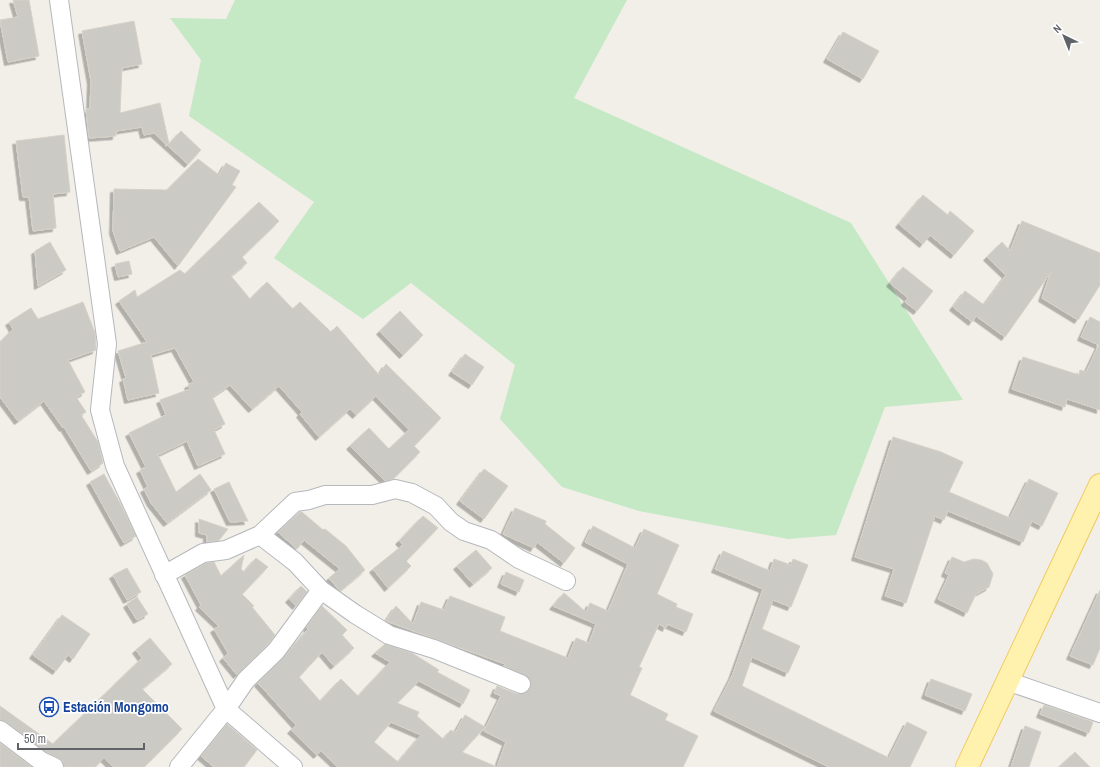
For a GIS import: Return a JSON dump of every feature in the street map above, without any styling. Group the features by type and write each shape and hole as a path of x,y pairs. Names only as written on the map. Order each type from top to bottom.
{"main road":[{"path":"967,767 1100,485"}],"street":[{"path":"59,0 107,344 100,410 115,466 226,709 293,767"},
{"path":"164,575 203,553 226,550 260,535 295,502 309,500 324,495 372,495 396,489 412,493 436,506 451,522 464,531 491,540 519,559 566,581"},
{"path":"260,535 294,562 322,590 355,614 389,635 434,649 521,684"},
{"path":"179,767 226,709 246,680 276,651 322,590"},
{"path":"1007,681 1100,713"},
{"path":"0,730 41,761 54,767"}],"green space":[{"path":"235,0 627,0 574,98 851,223 963,400 885,407 836,535 788,539 639,511 562,487 500,419 515,365 411,283 363,319 274,258 314,202 189,116 201,60 170,18 226,19"}],"building":[{"path":"13,0 29,0 39,56 8,62 0,20 18,17"},
{"path":"134,21 142,64 122,68 120,113 160,103 169,144 181,131 201,150 188,164 154,133 144,135 142,127 116,131 116,136 89,138 86,109 90,109 91,81 82,31"},
{"path":"843,32 879,51 863,79 827,59"},
{"path":"64,135 70,192 53,194 56,228 33,231 29,197 23,197 16,141"},
{"path":"198,159 219,175 226,163 240,171 232,185 236,187 178,266 154,237 120,251 113,231 114,189 167,190"},
{"path":"923,195 948,215 950,211 974,231 954,255 930,235 923,244 899,224"},
{"path":"259,202 279,221 242,257 247,263 231,276 250,299 267,282 293,309 300,302 331,332 337,326 379,375 386,364 441,418 414,446 420,452 393,479 385,481 350,446 369,428 389,449 409,430 376,396 356,415 350,409 319,437 300,414 302,412 279,386 252,409 230,385 212,397 225,424 214,430 225,454 198,466 187,441 158,455 176,492 200,474 211,490 167,523 151,503 144,489 148,487 140,470 146,467 129,433 166,415 160,400 190,389 188,385 194,382 175,348 151,355 159,393 128,400 123,379 126,378 118,351 147,342 119,301 135,290 137,297 180,270 185,274"},
{"path":"1022,221 1100,253 1100,285 1078,320 1042,298 1051,272 1005,337 976,316 972,322 953,307 965,291 984,305 1006,275 987,257 1002,242 1010,251"},
{"path":"50,242 66,270 38,286 35,251"},
{"path":"129,261 132,274 118,277 115,264"},
{"path":"903,267 933,291 917,311 905,302 908,298 890,283"},
{"path":"83,302 95,333 96,350 68,360 85,392 76,397 86,412 81,415 98,442 103,463 91,471 64,427 63,428 44,401 18,421 0,397 0,342 13,329 9,322 31,308 38,319"},
{"path":"400,311 423,335 403,355 380,331"},
{"path":"1090,317 1100,322 1100,410 1067,399 1065,407 1012,389 1023,357 1079,375 1080,370 1086,372 1099,345 1081,337"},
{"path":"465,354 484,367 472,385 452,372"},
{"path":"893,437 941,452 963,462 949,492 1010,518 1029,479 1058,493 1042,526 1032,521 1023,542 948,511 944,520 935,516 906,603 885,596 894,569 855,557"},
{"path":"484,469 508,486 484,519 460,501"},
{"path":"104,474 136,536 124,543 90,482"},
{"path":"229,482 248,521 230,522 214,489"},
{"path":"515,508 546,521 545,524 575,548 564,563 537,542 534,548 503,534"},
{"path":"300,512 346,546 365,570 340,591 329,578 340,569 304,540 297,549 278,532"},
{"path":"423,516 438,528 406,561 411,566 388,588 373,569 403,545 399,541"},
{"path":"199,519 228,529 219,540 207,542 207,535 199,533"},
{"path":"593,526 635,548 644,529 679,545 657,594 677,604 676,607 693,614 686,632 667,624 666,628 659,624 639,667 642,668 630,695 668,714 665,720 698,736 683,767 497,767 506,742 484,731 501,696 494,693 497,686 517,694 527,692 531,688 529,678 504,666 505,664 386,621 396,606 413,624 421,602 444,610 450,596 505,617 500,631 568,658 576,638 589,643 596,624 553,606 564,593 586,612 590,603 608,611 628,564 585,542"},
{"path":"476,550 492,568 473,584 457,566"},
{"path":"723,551 770,571 774,559 791,565 793,559 808,565 791,607 773,600 762,629 800,646 788,673 752,657 742,686 889,758 907,722 927,732 910,767 829,767 714,711 732,676 763,589 715,569"},
{"path":"244,555 241,569 244,572 256,558 268,567 242,594 254,606 252,607 275,635 237,675 223,658 228,653 214,629 219,626 199,607 201,605 185,575 206,563 214,562 221,576"},
{"path":"952,557 964,562 974,559 981,560 987,563 993,574 989,587 976,594 967,613 938,599 949,575 945,573"},
{"path":"127,568 141,592 127,600 113,575"},
{"path":"506,572 524,580 519,592 501,584"},
{"path":"301,586 307,592 296,606 289,599"},
{"path":"1100,590 1100,648 1093,665 1070,656"},
{"path":"137,597 148,614 137,620 127,604"},
{"path":"322,606 347,630 342,635 354,648 334,666 322,652 299,677 320,701 341,679 358,696 390,662 375,653 385,644 412,653 439,670 437,672 470,690 463,704 419,681 397,703 419,712 417,716 443,739 451,730 455,733 465,715 485,727 462,752 497,767 338,767 321,751 317,755 291,730 296,725 258,683 284,657 308,629 307,627","holes":["391,722 421,735 398,762 374,742"]},
{"path":"62,615 90,634 73,659 68,655 56,671 33,655"},
{"path":"150,638 172,664 142,689 182,729 144,767 113,767 104,758 95,767 64,767 63,761 59,758 46,752 6,722 0,720 0,706 53,744 142,658 136,650"},
{"path":"931,679 972,694 965,711 925,695"},
{"path":"1044,705 1093,722 1089,733 1040,714"},
{"path":"227,724 257,750 244,767 214,767 201,756"},
{"path":"1025,726 1041,732 1029,767 1011,767"},
{"path":"0,743 32,767 0,767"},
{"path":"1075,752 1090,767 1059,767"}],"place":[{"name":"Estación Mongomo","path":"49,707"}]}
